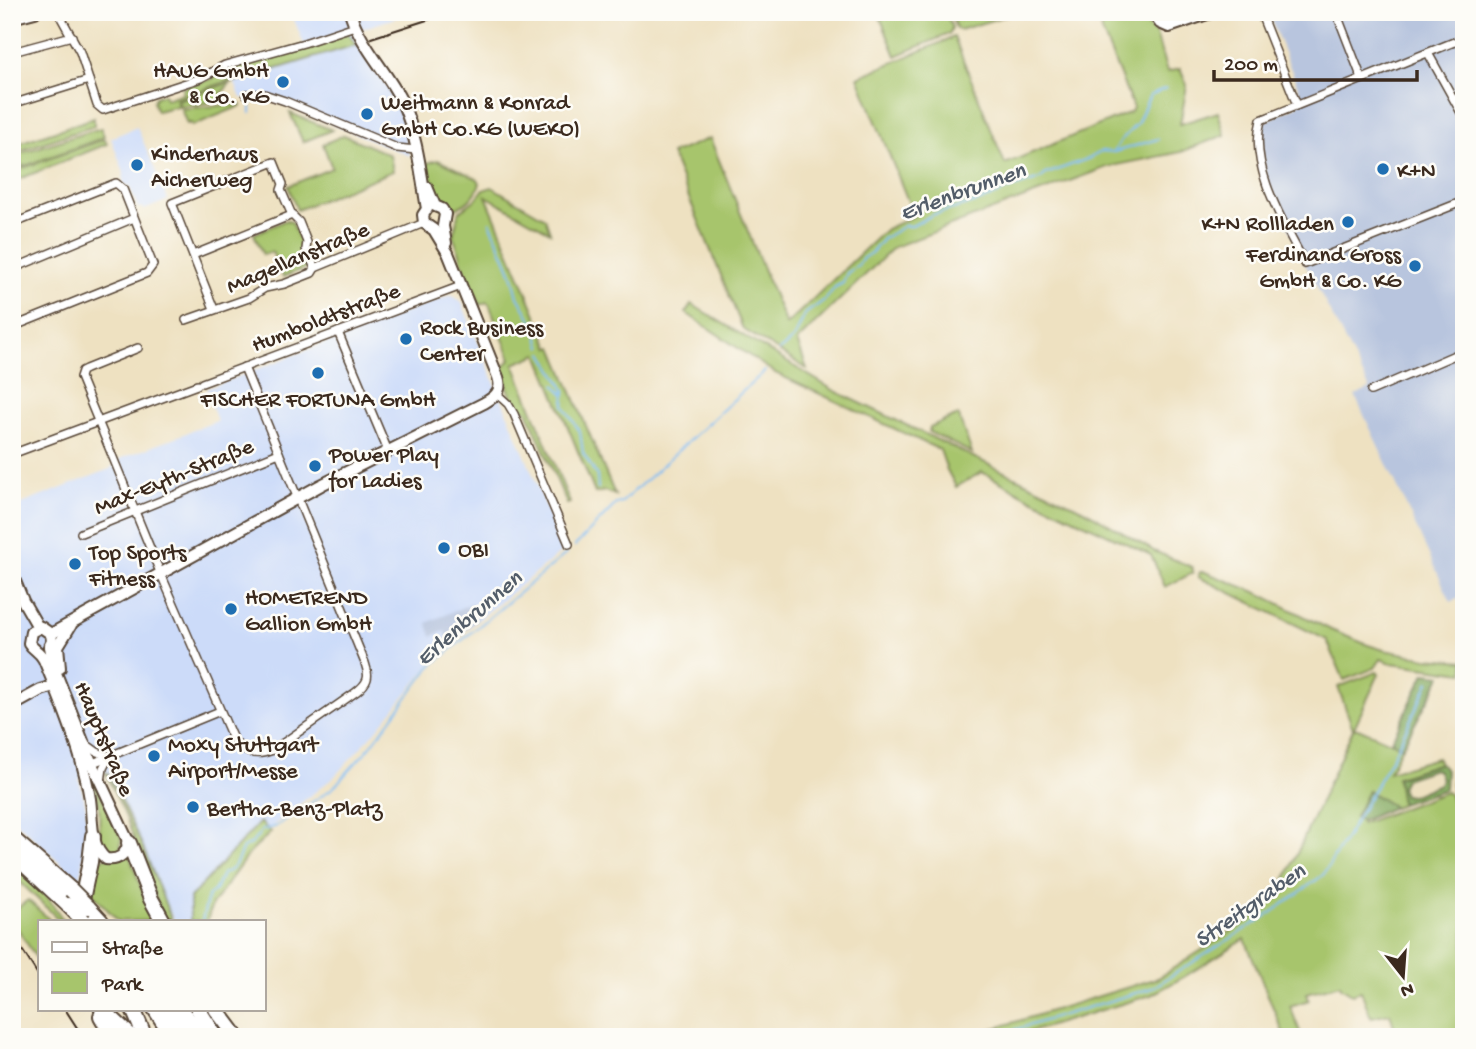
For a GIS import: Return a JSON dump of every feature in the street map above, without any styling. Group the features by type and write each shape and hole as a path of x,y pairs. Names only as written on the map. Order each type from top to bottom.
{"highway":[{"path":"79,920 93,836"},
{"path":"12,838 86,914"},
{"path":"129,843 162,920"},
{"path":"12,853 69,897"},
{"path":"151,898 157,920"},
{"path":"98,1010 113,1037"},
{"path":"104,1010 140,1035"},
{"path":"133,1010 140,1035"},
{"path":"156,1010 173,1037"},
{"path":"170,1010 187,1037"},
{"path":"180,1010 208,1036"},
{"path":"198,1010 208,1036"},
{"path":"217,1010 237,1037"}],"main road":[{"path":"351,12 355,26 402,104 431,208"},
{"path":"1152,12 1160,23 1170,27 1213,12"},
{"path":"12,18 34,13"},
{"path":"41,630 74,621 297,498 484,404 497,394 500,387 498,377 438,228 445,214 442,209 431,208 423,215 424,223 438,228"},
{"path":"12,574 23,601 41,630 52,640 44,648"},
{"path":"12,706 41,690 61,690 58,646 74,621"},
{"name":"Hauptstraße","path":"41,630 29,643 33,648 44,648 83,742 93,836"},
{"name":"Hauptstraße","path":"61,690 87,767 101,783 129,843"},
{"path":"93,836 101,855 106,859 123,856 129,843"}],"street":[{"path":"58,12 82,59 100,110 201,78 225,65 355,26"},
{"path":"1260,12 1297,106"},
{"path":"1336,12 1362,79"},
{"path":"20,50 72,37"},
{"path":"1464,38 1261,120 1260,136 1262,166 1271,199 1306,264 1464,201"},
{"path":"1428,53 1464,118"},
{"path":"12,104 89,80"},
{"path":"246,94 272,96 397,148 416,150"},
{"path":"214,309 172,203 274,162 283,184 281,190 292,215 299,222 315,268"},
{"path":"12,224 116,183 123,189 153,265 151,270 12,327"},
{"path":"193,255 292,215"},
{"path":"12,269 134,218"},
{"name":"Magellanstraße","path":"186,320 214,309 223,309 265,288 303,277 312,273 315,268 424,223"},
{"name":"Humboldtstraße","path":"12,454 461,286"},
{"path":"338,332 388,451"},
{"path":"138,348 86,369 80,374 135,512 220,711 232,737 242,750 252,754 266,752 356,692 367,682 369,672 244,367"},
{"path":"1371,391 1464,351"},
{"path":"497,394 514,414 569,544"},
{"name":"Max-Eyth-Straße","path":"81,533 279,453"},
{"path":"87,767 220,711"},
{"path":"83,742 110,757"},
{"path":"101,783 103,768 110,757"}],"shaded area":[{"path":"291,12 413,12 352,32 399,106 410,156 266,97 241,98 229,69 305,47"},
{"path":"1268,12 1464,12 1464,596 1451,602 1355,396 1370,389 1305,264 1265,176 1260,124 1297,106 1300,92"},
{"name":"Kinderhaus Aicherweg","path":"137,127 168,200 144,210 143,207 138,208 129,185 125,186 124,173 111,138"},
{"path":"451,295 461,301 564,550 444,648 376,731 334,777 251,843 192,920 174,920 105,770 79,779 86,807 87,833 80,881 12,818 12,508 110,469 120,459 217,421 206,389"},
{"path":"472,603 478,620 449,644 445,631 432,636 427,623"}],"green space":[{"path":"878,12 946,12 952,28 949,34 896,56"},
{"path":"950,12 1018,12 960,30 956,28"},
{"path":"1094,12 1142,12 1149,27 1156,34 1167,72 1180,69 1187,85 1180,124 1218,112 1225,135 1181,152 1107,167 894,247 797,341 807,369 743,329 671,154 710,138 786,325 886,229 914,216 858,77 954,37 1005,164 1131,112 1133,107"},
{"path":"348,33 356,45 233,82 228,69"},
{"path":"226,70 231,80 176,99 178,106 157,111 153,102 155,97 164,94 166,99 183,93 182,88 212,79"},
{"path":"231,82 221,94 226,101 180,106 178,100"},
{"path":"241,106 192,126 191,123 187,124 181,109"},
{"path":"290,113 332,130 303,142"},
{"path":"94,118 94,126 18,151 16,144"},
{"path":"101,128 104,136 102,138 22,167 18,154"},
{"path":"344,135 390,155 393,171 297,210 288,186 332,168 323,144"},
{"path":"105,139 107,144 12,182 12,172"},
{"path":"438,160 478,179 480,183 472,197 455,209 450,210 444,206 429,184 424,164"},
{"path":"492,187 545,218 550,232 486,196 615,495 605,491 595,493 538,354 514,364 570,503 567,504 527,411 517,411 501,369 511,359 489,304 487,302 480,305 453,236 459,212 483,190"},
{"path":"286,220 292,222 308,263 306,268 283,277 272,252 263,255 254,234"},
{"path":"691,304 835,391 1086,511 1154,551 1192,567 1193,573 1165,587 1151,555 1030,498 982,472 956,487 940,450 775,373 686,313"},
{"path":"958,415 972,453 929,432 930,427"},
{"path":"1200,572 1258,593 1331,630 1368,645 1427,658 1464,661 1464,673 1391,663 1381,659 1375,668 1344,680 1327,640 1198,577"},
{"path":"1377,672 1379,674 1354,728 1402,747 1389,772 1437,758 1440,763 1397,777 1401,804 1394,807 1368,791 1355,817 1361,824 1446,792 1450,795 1464,837 1464,1036 1397,1037 1390,1013 1371,1017 1361,991 1352,994 1340,984 1307,993 1309,1000 1290,1006 1302,1037 1285,1037 1245,939 1151,995 1014,1037 966,1037 1158,978 1263,911 1278,896 1353,729 1338,687"},
{"path":"1425,673 1442,675 1402,747 1391,742"},
{"path":"1464,723 1464,827 1452,783"},
{"path":"1440,763 1446,770 1445,789 1401,804 1397,778","holes":["1434,769 1438,771 1441,779 1439,784 1411,796 1404,795 1401,787 1405,779"]},
{"path":"105,772 108,773 142,845 172,920 166,920 160,909 126,817"},
{"path":"91,778 121,837 121,851 111,856 106,852 101,840 98,803"},
{"path":"1368,791 1394,807 1361,821 1355,817"},
{"path":"260,822 271,832 247,856 212,905 207,920 190,920 190,898"},
{"path":"95,853 101,859 129,854 153,920 117,920 89,890"},
{"path":"12,864 48,898 63,920 59,920 12,874"},
{"path":"28,900 50,920 38,920 38,961 12,920 12,912"}],"waterway":[{"path":"1115,150 1137,124 1150,95 1166,88"},
{"path":"251,107 251,113"},
{"name":"Erlenbrunnen","path":"779,351 794,338 805,314 843,283 847,273 858,266 884,238 904,226 912,226 932,215 984,200 1040,179 1102,151 1114,152 1158,139"},
{"path":"490,222 512,274 518,297 535,326 541,347"},
{"path":"543,353 565,390 564,406 580,432 583,453 597,476 598,488"},
{"name":"Erlenbrunnen","path":"575,546 616,504 621,503 765,371"},
{"path":"555,385 564,394"},
{"name":"Erlenbrunnen","path":"202,920 208,896 215,890 222,874 234,866 243,848 252,843 262,830 275,827 333,788 371,746 430,667 567,553"},
{"name":"Streitgraben","path":"991,1037 1152,988 1268,915 1323,875 1395,752 1429,682"}],"tram line":[{"path":"12,934 38,975"},
{"path":"66,1010 83,1037"}],"railway":[{"path":"371,38 452,12"}],"place":[{"name":"HAUG GmbH & Co. KG","path":"283,82"},
{"name":"Weitmann & Konrad GmbH Co.KG (WEKO)","path":"367,114"},
{"name":"Kinderhaus Aicherweg","path":"137,165"},
{"name":"K+N","path":"1383,169"},
{"name":"K+N Rollladen","path":"1348,222"},
{"name":"Ferdinand Gross GmbH & Co. KG","path":"1415,266"},
{"name":"Rock Business Center","path":"406,339"},
{"name":"FISCHER FORTUNA GmbH","path":"318,373"},
{"name":"Power Play for Ladies","path":"315,466"},
{"name":"OBI","path":"444,548"},
{"name":"Top Sports Fitness","path":"75,564"},
{"name":"HOMETREND Gallion GmbH","path":"231,609"},
{"name":"Moxy Stuttgart Airport/Messe","path":"154,756"},
{"name":"Bertha-Benz-Platz","path":"193,807"}]}
